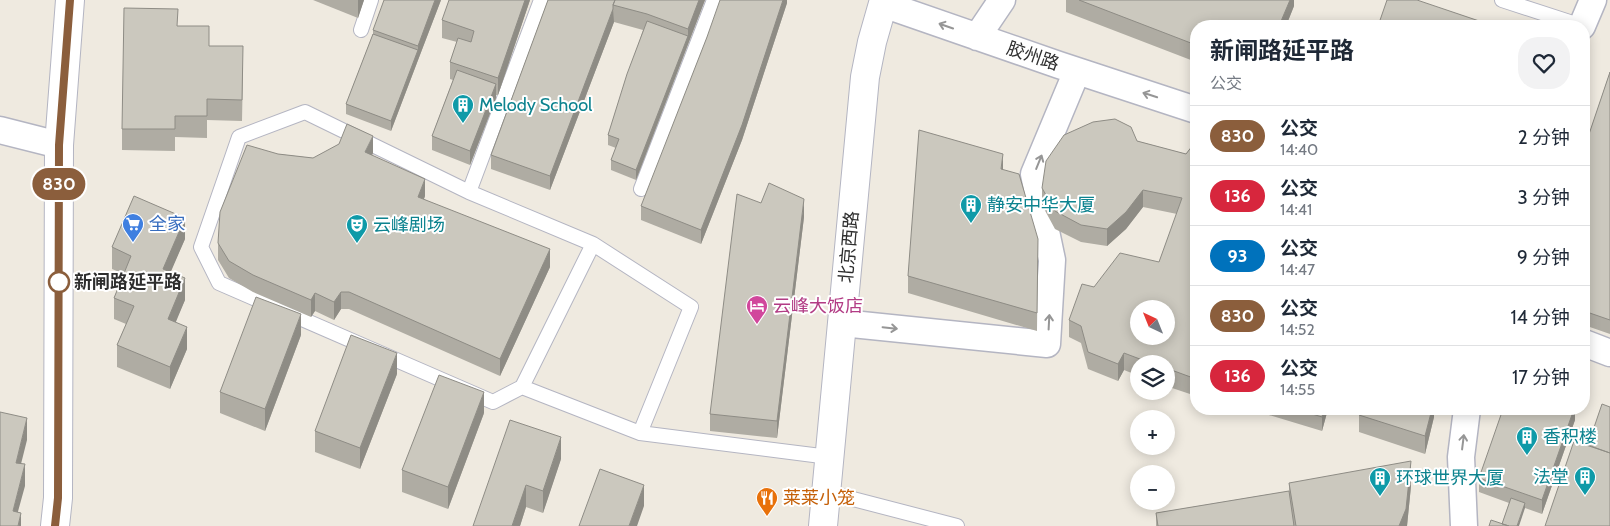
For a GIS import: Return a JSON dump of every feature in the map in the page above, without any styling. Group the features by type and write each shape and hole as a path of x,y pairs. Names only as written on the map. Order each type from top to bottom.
{"main road":[{"path":"55,526 58,498 59,145 70,0"},
{"name":"北京西路","path":"823,526 865,77 879,1"}],"street":[{"path":"978,37 1002,0"},
{"path":"1585,20 1593,0"},
{"name":"胶州路","path":"879,1 978,37 1190,108"},
{"path":"842,322 1048,344 1052,260 1034,174 1077,71"},
{"path":"0,130 59,145"},
{"path":"1590,345 1610,353"},
{"path":"1464,526 1461,457 1466,415"}],"lane":[{"path":"361,30 371,0"},
{"path":"469,192 541,0"},
{"path":"642,189 714,0"},
{"path":"1502,0 1564,20"},
{"path":"593,244 522,387 493,402 218,283 201,247 239,137 305,112 469,192 593,244 692,307 640,433"},
{"path":"522,387 640,433 829,457"},
{"path":"826,492 957,526"}],"building":[{"path":"384,0 435,0 418,46 373,30"},
{"path":"449,0 525,0 498,78 450,62 458,38 471,42 474,31 442,20"},
{"path":"548,0 615,0 550,176 491,155"},
{"path":"615,0 699,0 688,29 647,14 613,5"},
{"path":"720,0 783,0 742,125 701,230 641,206"},
{"path":"1079,0 1290,0 1282,20 1190,20 1190,43"},
{"path":"1387,0 1417,0 1476,20 1380,20"},
{"path":"124,8 178,9 177,26 209,26 209,46 243,46 242,100 207,99 207,116 175,116 175,129 122,129"},
{"path":"647,21 688,36 636,170 611,160 619,139 608,135 627,74"},
{"path":"373,34 418,50 391,121 346,104"},
{"name":"Melody School","path":"457,70 496,84 470,151 432,136"},
{"path":"1610,72 1610,320 1590,313 1590,131"},
{"path":"1115,119 1131,127 1137,141 1186,154 1190,149 1190,377 1175,371 1175,355 1130,355 1124,353 1118,364 1088,352 1081,326 1069,320 1082,284 1094,287 1120,253 1159,262 1182,198 1143,190 1126,212 1107,229 1081,225 1055,211 1042,188 1046,161 1064,135 1093,122"},
{"name":"云峰剧场","path":"347,124 373,136 365,152 425,179 418,197 550,249 500,359 349,292 341,292 334,302 315,293 311,300 253,275 229,261 218,243 220,212 247,145 278,154 313,158 339,144"},
{"name":"静安中华大厦","path":"919,130 1003,154 1001,169 1019,174 1038,239 1037,313 908,276"},
{"name":"云峰大饭店","path":"769,183 804,199 777,421 710,414 737,194 761,203"},
{"path":"134,196 185,218 163,269 185,278 168,319 187,327 170,367 117,345 134,306 114,298 131,256 112,247"},
{"path":"256,297 301,314 265,409 220,392"},
{"path":"351,335 397,353 360,448 315,431"},
{"path":"439,375 484,392 448,487 402,470"},
{"path":"1602,404 1610,407 1610,453 1588,445"},
{"path":"0,412 27,418 16,463 25,464 13,511 21,513 18,526 0,526"},
{"path":"1359,415 1430,415 1425,436"},
{"name":"香积楼","path":"1501,415 1572,415 1542,500 1479,478"},
{"path":"510,420 561,437 543,491 526,485 512,526 473,526"},
{"name":"法堂","path":"1574,441 1610,453 1610,526 1545,526"},
{"path":"1411,461 1406,509 1399,526 1296,526 1289,483"},
{"path":"600,469 644,485 629,526 579,526"},
{"path":"1289,491 1294,526 1158,526 1156,513"},
{"path":"1511,498 1525,503 1517,526 1502,524"},
{"path":"1491,520 1509,526 1489,526"}],"bus line":[{"name":"830","path":"55,526 58,498 59,145 70,0"}],"place":[{"name":"Melody School","path":"463,124"},
{"name":"静安中华大厦","path":"971,224"},
{"name":"全家","path":"133,243"},
{"name":"云峰剧场","path":"357,244"},
{"name":"新闸路延平路","path":"59,282"},
{"name":"云峰大饭店","path":"757,325"},
{"name":"香积楼","path":"1527,456"},
{"name":"法堂","path":"1585,496"},
{"name":"环球世界大厦","path":"1380,497"},
{"name":"莱莱小笼","path":"767,517"}]}
